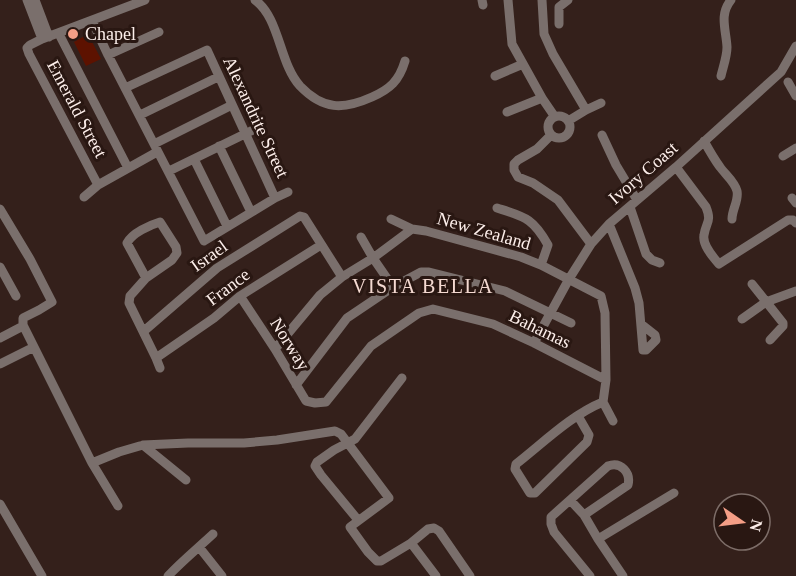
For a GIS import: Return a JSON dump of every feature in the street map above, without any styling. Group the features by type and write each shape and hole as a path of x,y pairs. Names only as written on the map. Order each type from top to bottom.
{"street":[{"path":"27,0 128,168"},
{"path":"35,0 50,37"},
{"path":"50,37 145,0"},
{"path":"255,0 268,13 283,53 299,85 324,104 341,107 353,105 380,94 389,89 400,76 405,61"},
{"path":"508,0 512,44 555,117"},
{"path":"542,0 544,34 586,110"},
{"path":"559,24 559,6 568,0"},
{"path":"721,76 727,46 724,12 731,0"},
{"path":"92,21 204,241 288,192"},
{"path":"108,55 159,32"},
{"name":"Emerald Street","path":"50,37 27,48 98,185"},
{"name":"Ivory Coast","path":"534,343 591,244 609,224 781,72 796,46"},
{"name":"Alexandrite Street","path":"125,88 207,50 232,105 250,131 275,198"},
{"path":"495,76 523,64"},
{"path":"140,115 219,77"},
{"path":"788,82 796,96"},
{"path":"507,112 542,98"},
{"path":"568,121 601,103"},
{"path":"84,197 98,185 128,168 156,148 232,105"},
{"path":"562,117 568,121 569,128 566,135 560,138 550,135 548,125 552,118 562,117"},
{"path":"169,171 250,131"},
{"path":"550,135 537,149 518,160 514,164 514,170 518,177 533,183 558,200 591,244"},
{"path":"602,135 634,203 646,254 652,260 660,263"},
{"path":"704,141 737,192 732,219"},
{"path":"219,146 251,212"},
{"path":"783,156 796,148"},
{"path":"194,159 227,226"},
{"path":"676,167 706,207 709,221 704,233 704,243 719,264 789,220 796,223"},
{"path":"497,208 525,218 540,230 548,245 541,265"},
{"path":"0,209 52,302 23,318 23,326 92,463 118,506"},
{"name":"Israel","path":"144,331 217,268 300,216 304,217 321,245"},
{"path":"391,219 412,229"},
{"path":"146,278 127,243 129,238 160,222 176,247 177,253 172,260 146,278 129,299 160,368"},
{"path":"609,224 635,288 641,324"},
{"name":"New Zealand","path":"275,349 320,295 342,277 373,258 412,229 521,257 601,296 604,302 606,380"},
{"path":"361,237 393,287"},
{"path":"321,245 342,277"},
{"name":"France","path":"156,358 214,318 240,296 321,245"},
{"path":"0,267 16,296"},
{"path":"296,385 347,318 393,287 421,272 505,291 571,324"},
{"path":"752,284 783,323 783,326 770,340"},
{"path":"742,319 766,302 796,291"},
{"name":"Norway","path":"240,296 306,401 315,403"},
{"name":"Bahamas","path":"315,403 326,402 371,346 419,313 433,309 493,324 606,380"},
{"path":"0,338 23,326"},
{"path":"0,364 34,347"},
{"path":"358,520 315,466 334,450 355,440 402,378"},
{"path":"606,380 603,402 613,421"},
{"path":"578,416 589,438 535,493 530,493 515,469 516,465 578,416 603,402"},
{"path":"92,463 143,445 244,443 289,439 332,431 341,434 389,498 350,527 368,552 377,561 381,561 411,543 428,529 434,528 439,531 470,576"},
{"path":"143,445 186,480"},
{"path":"584,515 628,485 630,481 627,474 619,465 608,466 551,517 554,532 590,576"},
{"path":"598,539 674,493"},
{"path":"570,500 584,515 617,574"},
{"path":"0,504 42,576"},
{"path":"168,576 213,534"},
{"path":"411,543 436,576"},
{"path":"199,547 222,576"}],"shaded area":[{"path":"88,34 101,59 86,66 74,42"}],"place":[{"name":"Chapel","path":"73,34"}],"district":[{"name":"VISTA BELLA","path":"423,286"}]}
